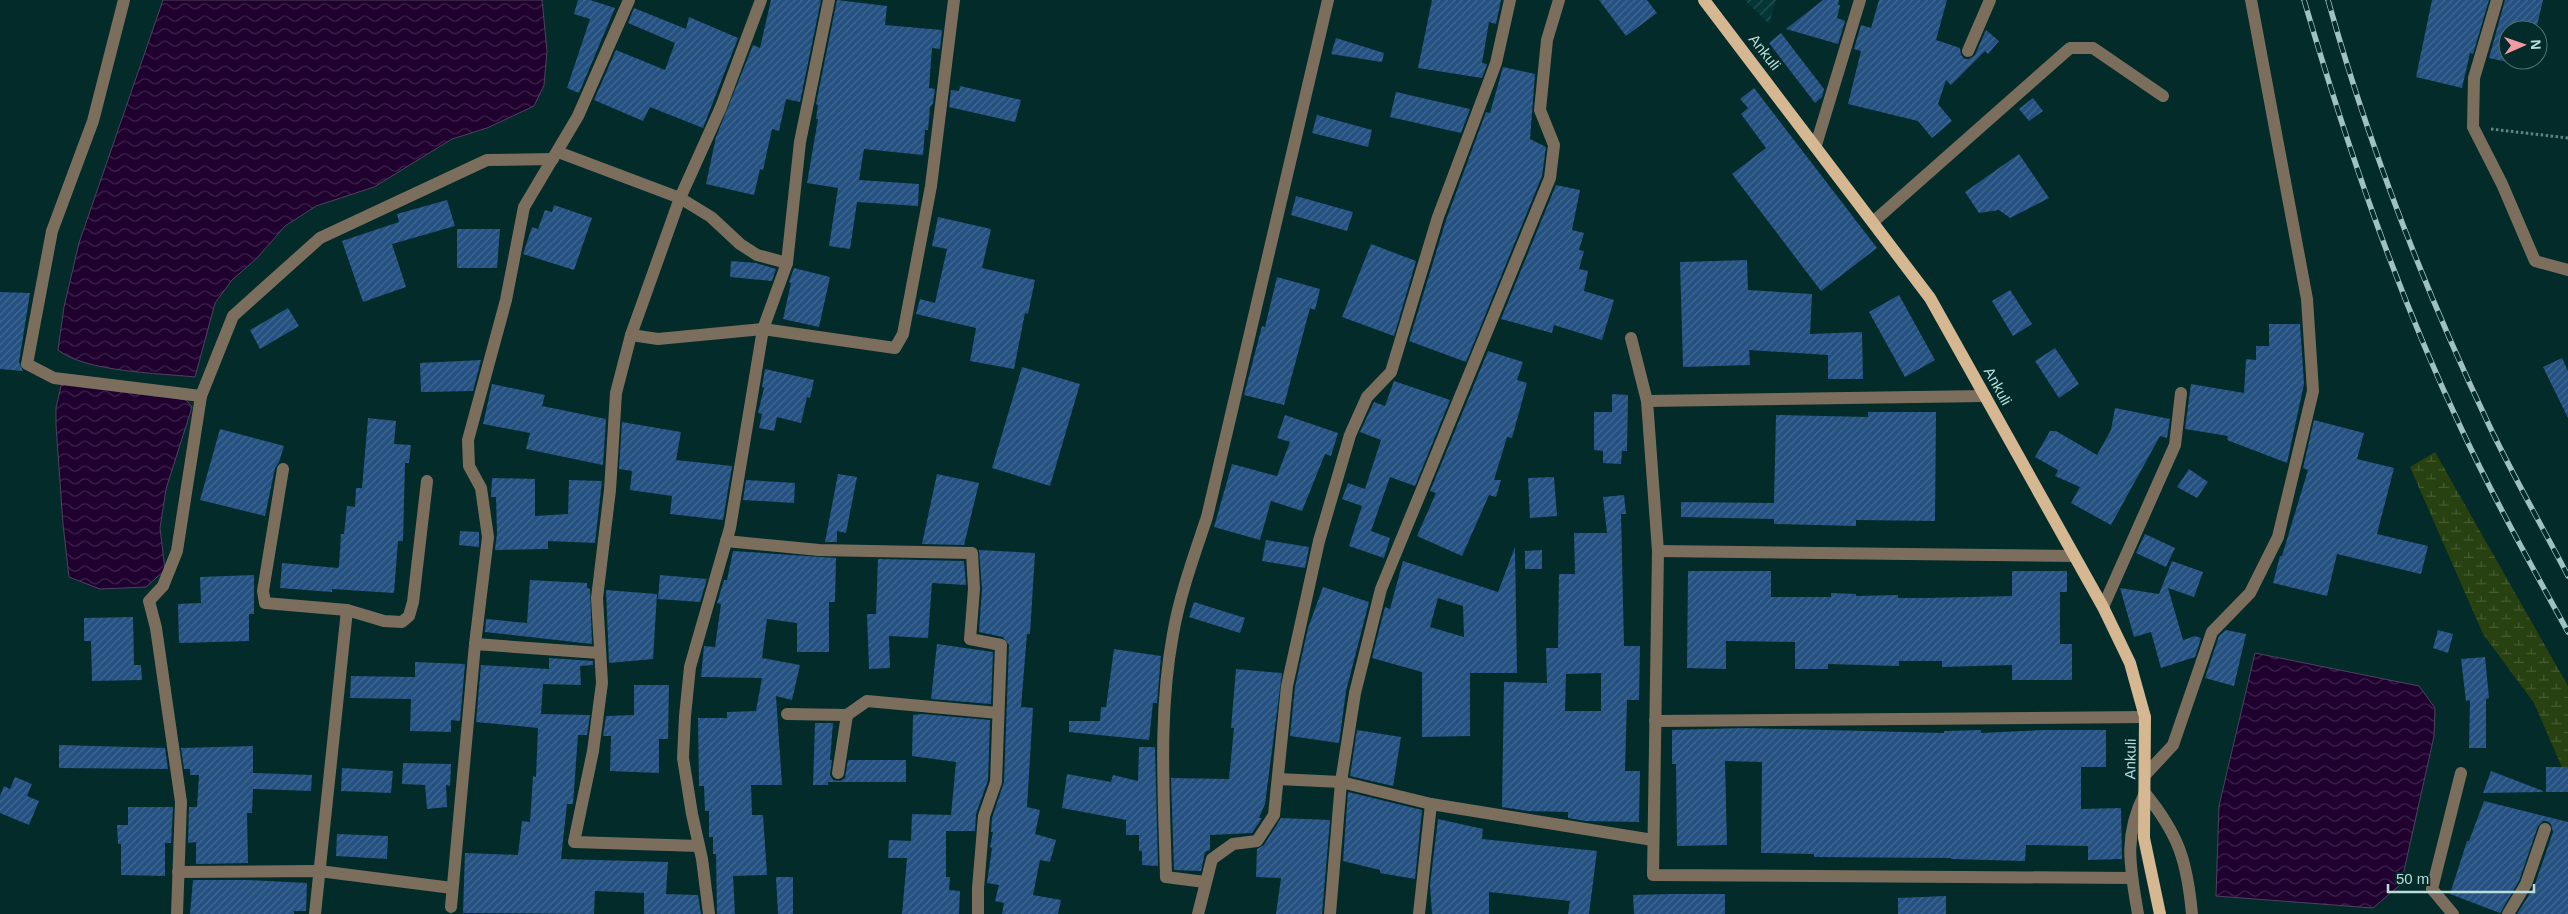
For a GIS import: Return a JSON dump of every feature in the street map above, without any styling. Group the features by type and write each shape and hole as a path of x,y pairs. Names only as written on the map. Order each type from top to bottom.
{"main road":[{"name":"Ankuli","path":"1704,0 1930,298 2103,607 2130,663 2146,717 2144,838 2160,914"}],"street":[{"path":"124,0 94,121 52,231 27,364 54,378 201,396"},
{"path":"450,907 475,644 488,537 481,488 469,466 468,440 506,300 524,207 578,116 629,0"},
{"path":"698,846 574,842 593,751 602,683 597,598 610,490 616,393 631,335 680,198 721,107 761,0"},
{"path":"709,914 684,758 685,716 690,667 726,540 764,329 787,263 800,142 830,0"},
{"path":"631,335 658,339 764,329 895,348 903,334 931,186 954,0"},
{"path":"1204,882 1166,877 1163,745 1168,668 1183,589 1207,517 1328,0"},
{"path":"1198,914 1204,882 1212,859 1233,844 1257,841 1274,815 1289,677 1319,541 1347,445 1367,397 1391,372 1438,217 1496,63 1510,0"},
{"path":"1333,913 1341,782 1355,693 1380,590 1550,178 1554,145 1540,110 1547,40 1559,0"},
{"path":"1816,146 1860,0"},
{"path":"1968,51 1990,0"},
{"path":"2146,774 2173,745 2212,632 2250,593 2278,537 2313,391 2307,299 2251,0"},
{"path":"2497,0 2474,78 2473,127 2502,184 2535,261 2568,270"},
{"path":"1873,222 2070,48 2092,48 2163,96"},
{"path":"177,914 180,802 156,628 149,601 163,586 177,551 201,396 233,316 320,238 487,160 556,156 680,198 711,217 740,244 757,255 787,263"},
{"path":"1631,338 1648,401 1658,551 1653,875 2132,878"},
{"path":"2103,607 2175,445 2180,393"},
{"path":"1648,401 1985,396"},
{"path":"283,468 263,591 265,603 347,610 384,621 402,622 409,616 413,602 426,481"},
{"path":"726,540 819,550 972,553 974,589 970,639 1001,645 996,782 984,816 978,888 978,914"},
{"path":"1658,551 2074,556"},
{"path":"315,914 347,610"},
{"path":"475,644 599,652"},
{"path":"787,714 847,715 867,701 998,713"},
{"path":"838,773 847,715"},
{"path":"1655,721 2146,717"},
{"path":"2452,914 2432,889 2461,773"},
{"path":"1278,779 1341,782 1431,804 1653,840"},
{"path":"2138,914 2132,878 2130,836 2134,814 2146,793 2164,817 2179,844 2189,880 2192,914"},
{"path":"1419,914 1431,804"},
{"path":"2508,914 2526,884 2546,829"},
{"path":"178,872 319,871 452,888"}],"path":[{"path":"2473,127 2568,138"}],"shaded area":[{"path":"1745,0 1776,0 1769,24"}],"green space":[{"path":"2435,452 2568,686 2568,781 2534,703 2483,634 2410,467"}],"water":[{"path":"163,0 542,0 547,51 544,85 534,106 487,128 452,139 374,187 316,206 285,226 257,258 232,280 215,303 195,377 123,370 86,363 58,350 64,307 79,243"},
{"path":"76,380 186,400 192,407 166,489 160,528 165,570 146,587 100,589 69,577 63,524 56,408 61,386"},
{"path":"2255,653 2419,686 2435,708 2434,736 2401,884 2373,908 2216,896 2219,806"}],"building":[{"path":"578,0 590,0 615,8 579,93 567,88 590,19 574,14"},
{"path":"771,0 821,0 800,102 786,99 779,131 772,129 763,170 760,169 754,195 706,184 716,137 753,45 760,48"},
{"path":"837,0 887,6 885,25 942,30 940,49 932,48 929,88 935,89 933,103 930,107 928,130 925,130 923,155 864,149 859,180 919,184 918,206 857,202 850,249 829,246 838,188 807,183 818,119 816,119 818,105 816,104"},
{"path":"1432,0 1501,0 1496,24 1489,22 1482,63 1487,64 1482,78 1418,68"},
{"path":"1599,0 1647,0 1657,13 1626,36"},
{"path":"1823,0 1839,0 1838,5 1840,5 1837,18 1845,21 1838,44 1786,29"},
{"path":"1879,0 1947,0 1936,40 1960,48 1961,55 1965,59 1975,55 1986,30 1999,41 1988,54 1985,51 1951,85 1946,80 1938,104 1952,121 1932,138 1918,121 1848,104 1861,51 1854,49 1861,25 1871,28"},
{"path":"2432,0 2489,0 2473,54 2470,53 2462,88 2416,77"},
{"path":"2505,0 2543,0 2538,20 2499,20"},
{"path":"634,8 686,29 689,17 738,38 703,128 650,107 643,121 594,100 616,50 665,70 675,43 628,23"},
{"path":"2498,25 2498,60 2489,58"},
{"path":"1781,33 1824,89 1822,97 1815,103 1769,43"},
{"path":"1336,38 1384,53 1382,62 1331,54"},
{"path":"1503,67 1535,74 1530,139 1546,147 1542,176 1466,362 1409,341 1446,220 1486,112 1490,113"},
{"path":"960,86 1021,100 1015,122 949,107 951,90 959,91"},
{"path":"1754,88 1877,248 1821,291 1732,174 1766,148 1741,114 1748,108 1740,99"},
{"path":"1396,92 1470,109 1461,133 1390,117"},
{"path":"2033,98 2043,111 2029,121 2019,109"},
{"path":"1317,115 1372,130 1368,147 1312,133"},
{"path":"2019,154 2049,198 2010,218 1999,210 1979,213 1965,192"},
{"path":"1556,185 1580,190 1572,230 1584,233 1579,250 1584,251 1579,269 1588,271 1584,291 1614,300 1602,340 1554,325 1552,333 1501,319"},
{"path":"1296,196 1353,212 1347,231 1291,215"},
{"path":"447,200 455,226 392,244 406,287 363,302 342,241 399,222 397,214"},
{"path":"554,205 592,218 574,270 523,254 532,227 538,229 545,210 552,212"},
{"path":"938,217 991,229 982,268 1035,280 1028,314 1025,313 1014,369 970,361 976,328 916,314 920,299 935,303 947,249 932,246"},
{"path":"457,229 500,229 497,268 457,268"},
{"path":"1371,244 1416,261 1394,336 1342,317"},
{"path":"1747,260 1748,290 1812,294 1810,334 1862,332 1863,379 1828,379 1828,355 1749,350 1750,365 1683,367 1680,262"},
{"path":"731,261 756,263 776,269 772,281 730,277"},
{"path":"794,268 830,277 819,327 783,319 791,283 789,282"},
{"path":"1277,277 1320,289 1315,310 1310,308 1284,405 1244,395 1262,326 1265,327"},
{"path":"2010,290 2032,324 2013,336 1992,301"},
{"path":"0,292 30,293 19,362 23,371 0,369"},
{"path":"1899,295 1935,360 1905,377 1869,312"},
{"path":"288,308 299,326 260,349 250,330"},
{"path":"2269,324 2300,324 2304,384 2287,463 2227,440 2228,436 2185,429 2191,384 2244,393 2246,359 2256,360 2256,346 2269,346"},
{"path":"2055,348 2079,384 2059,398 2035,361"},
{"path":"1488,351 1523,362 1517,380 1527,383 1512,438 1507,437 1494,480 1501,480 1496,497 1489,495 1462,556 1417,536 1436,493 1430,491"},
{"path":"2562,358 2568,371 2568,418 2543,367"},
{"path":"481,360 473,391 421,392 420,363"},
{"path":"1022,367 1080,384 1050,486 992,468"},
{"path":"765,369 814,380 810,398 807,397 801,423 777,417 774,431 759,428 762,414 758,413 764,388 762,387"},
{"path":"1394,381 1450,400 1415,486 1390,477 1371,531 1390,538 1384,558 1349,546 1362,506 1342,499 1348,483 1365,489 1381,440 1360,432 1374,402 1385,406"},
{"path":"492,384 545,395 542,406 606,419 603,465 526,449 530,433 483,424"},
{"path":"1612,394 1628,395 1627,451 1622,451 1621,464 1603,463 1603,451 1594,450 1594,412 1612,412"},
{"path":"2115,408 2170,419 2167,438 2160,436 2111,525 2071,503 2080,487 2055,476 2058,470 2035,457 2050,431 2056,431 2097,455 2111,430"},
{"path":"1868,412 1936,412 1935,521 1856,520 1856,526 1774,524 1774,519 1681,517 1681,502 1774,503 1776,415 1868,417"},
{"path":"1285,415 1338,433 1331,456 1325,454 1302,511 1271,501 1260,540 1214,527 1232,464 1277,476 1290,442 1277,438"},
{"path":"368,418 396,421 394,444 411,445 409,463 405,463 403,541 398,541 394,593 332,589 332,592 280,588 282,563 338,568 341,534 344,534 347,506 355,507 356,488 362,488"},
{"path":"2314,420 2364,433 2357,459 2394,468 2377,534 2428,546 2421,574 2337,554 2327,596 2273,583 2308,470 2303,468"},
{"path":"622,422 681,432 676,460 732,466 723,520 670,514 672,496 630,490 632,471 619,469"},
{"path":"220,429 284,446 275,468 265,516 200,500"},
{"path":"2189,469 2208,482 2197,498 2177,487"},
{"path":"838,474 857,477 846,533 837,531 837,542 825,542"},
{"path":"937,474 979,483 964,545 922,544"},
{"path":"1554,477 1557,516 1530,518 1528,478"},
{"path":"492,478 535,479 535,516 568,514 569,480 602,481 595,543 548,541 548,549 495,550 497,533 496,497 491,497"},
{"path":"746,480 795,483 794,503 743,500"},
{"path":"1624,495 1626,514 1621,514 1624,646 1640,646 1639,700 1627,700 1625,771 1640,771 1639,822 1585,821 1568,818 1568,812 1527,811 1502,807 1504,682 1547,683 1546,648 1558,648 1559,574 1575,574 1574,533 1607,533 1603,497","holes":["1601,673 1601,711 1565,711 1566,674"]},
{"path":"460,531 479,532 479,547 459,545"},
{"path":"2145,534 2175,548 2166,567 2136,553"},
{"path":"1266,540 1309,547 1305,568 1262,561"},
{"path":"1515,547 1517,673 1470,673 1470,736 1422,737 1422,672 1372,658 1385,607 1390,609 1403,561 1498,592","holes":["1438,598 1463,606 1464,637 1430,627"]},
{"path":"979,550 1035,553 1030,634 1027,634 1021,707 1033,708 1027,807 1040,810 1035,834 1056,840 1050,862 1040,860 1033,895 1061,900 1058,914 1002,914 1004,903 995,901 999,885 987,883 992,848 990,847 993,832 991,832 992,818 1004,782 1009,645 1003,637 979,632 982,589"},
{"path":"1542,550 1542,569 1525,569 1525,551"},
{"path":"733,551 836,558 835,602 829,602 829,652 797,652 797,623 767,619 762,658 800,665 792,700 776,696 782,785 751,785 752,815 763,815 767,875 733,876 735,914 717,914 716,854 713,854 713,837 709,837 709,811 705,811 704,786 699,786 698,718 727,718 727,712 756,711 762,678 701,677 704,646 715,647 721,604 717,603 724,580 727,580"},
{"path":"878,559 964,561 966,585 932,583 928,638 889,636 890,668 869,669 867,614 876,614"},
{"path":"2172,561 2203,572 2194,597 2168,588 2183,640 2195,636 2201,638 2195,657 2161,668 2151,632 2134,637 2120,588 2159,594"},
{"path":"1688,571 1771,571 1771,597 1831,597 1831,593 1856,594 1856,596 1898,595 1898,598 1927,598 2012,596 2012,571 2067,571 2067,592 2060,592 2060,644 2072,644 2072,680 2012,680 2012,665 1942,667 1942,661 1899,661 1899,666 1828,664 1828,669 1795,669 1795,642 1726,641 1726,669 1687,668"},
{"path":"254,575 254,614 249,614 249,641 179,643 178,604 201,603 200,577"},
{"path":"660,575 707,579 700,602 658,599"},
{"path":"530,580 587,583 587,588 590,589 592,644 485,632 486,619 527,623"},
{"path":"1323,587 1369,602 1346,691 1339,743 1290,736 1295,687 1308,628"},
{"path":"606,590 657,594 653,659 609,663"},
{"path":"1194,602 1245,618 1240,633 1189,617"},
{"path":"133,617 134,665 141,665 142,680 92,681 91,641 84,641 84,618"},
{"path":"2226,630 2246,634 2234,686 2205,678 2219,636"},
{"path":"2438,630 2453,634 2448,653 2433,648"},
{"path":"937,644 993,652 991,704 931,699"},
{"path":"1114,649 1161,656 1157,703 1153,703 1149,740 1069,732 1069,721 1100,721 1101,707 1106,707"},
{"path":"2485,657 2489,698 2486,699 2486,748 2469,748 2470,700 2466,701 2461,659"},
{"path":"549,658 593,661 593,665 580,666 581,685 543,684 541,714 590,715 587,735 578,735 573,804 567,804 561,859 668,862 666,894 698,895 701,914 644,914 644,893 595,891 594,914 463,913 465,853 518,855 522,821 530,822 533,776 536,777 538,728 476,722 481,665 549,669"},
{"path":"415,662 465,664 460,721 451,720 451,732 410,731 411,699 350,698 351,676 415,677"},
{"path":"1236,669 1282,673 1265,804 1259,818 1262,818 1252,833 1210,835 1210,850 1205,852 1201,871 1174,870 1171,778 1229,779 1234,728 1231,728"},
{"path":"634,685 669,685 668,739 659,739 659,773 610,771 611,736 603,736 606,716 634,715"},
{"path":"922,714 990,720 988,780 976,814 975,831 946,831 946,877 950,877 949,890 960,891 959,914 902,914 907,858 888,858 889,840 911,841 912,814 951,815 956,762 912,756 913,715"},
{"path":"815,723 833,723 830,775 833,780 840,781 845,778 848,760 906,760 906,782 828,782 828,785 813,785"},
{"path":"1745,728 1944,733 1944,731 1981,730 1981,733 2106,730 2106,767 2081,767 2081,809 2121,808 2122,859 2088,860 2088,846 2026,845 2025,861 1951,858 1814,857 1814,854 1761,853 1762,762 1725,761 1727,845 1677,846 1676,764 1672,764 1672,730"},
{"path":"1357,730 1401,737 1393,786 1350,776"},
{"path":"59,745 165,748 168,769 59,768"},
{"path":"253,746 253,773 312,775 311,791 253,789 252,813 247,813 248,863 196,864 196,842 188,843 189,807 197,807 199,775 190,775 190,769 184,769 181,748"},
{"path":"1139,747 1155,747 1158,866 1142,865 1142,851 1139,851 1139,835 1126,835 1126,820 1062,808 1067,774 1111,782 1113,775 1138,781"},
{"path":"403,763 451,764 450,786 446,785 447,807 427,809 425,785 402,784"},
{"path":"2546,767 2568,767 2568,792 2546,792"},
{"path":"342,768 393,771 391,793 341,791"},
{"path":"2491,771 2543,791 2543,792 2483,793"},
{"path":"15,777 32,784 27,796 39,801 29,825 0,813 0,796 4,786 10,789"},
{"path":"1348,792 1422,810 1415,879 1380,873 1380,870 1343,861"},
{"path":"2484,801 2568,822 2568,914 2517,914 2534,887 2553,832 2551,824 2547,821 2543,821 2538,826 2519,881 2500,913 2450,894 2467,841 2469,841"},
{"path":"128,807 173,807 171,843 165,843 165,876 121,875 121,844 118,844 117,825 128,825"},
{"path":"1281,818 1330,820 1322,914 1276,914 1281,878 1256,877 1257,849 1264,845"},
{"path":"1438,819 1483,829 1482,839 1597,851 1589,914 1568,914 1570,901 1489,892 1489,914 1432,914 1430,885"},
{"path":"337,834 388,836 387,859 336,856"},
{"path":"776,877 793,877 793,914 778,914"},
{"path":"193,880 307,883 306,911 294,911 294,914 190,914"},
{"path":"1725,894 1725,914 1634,914 1633,895"},
{"path":"1946,896 1946,914 1898,914 1898,898"}],"railway":[{"path":"2304,0 2355,163 2374,217 2437,376 2486,480 2568,632"},
{"path":"2328,0 2361,109 2420,269 2489,425 2568,576"}]}
